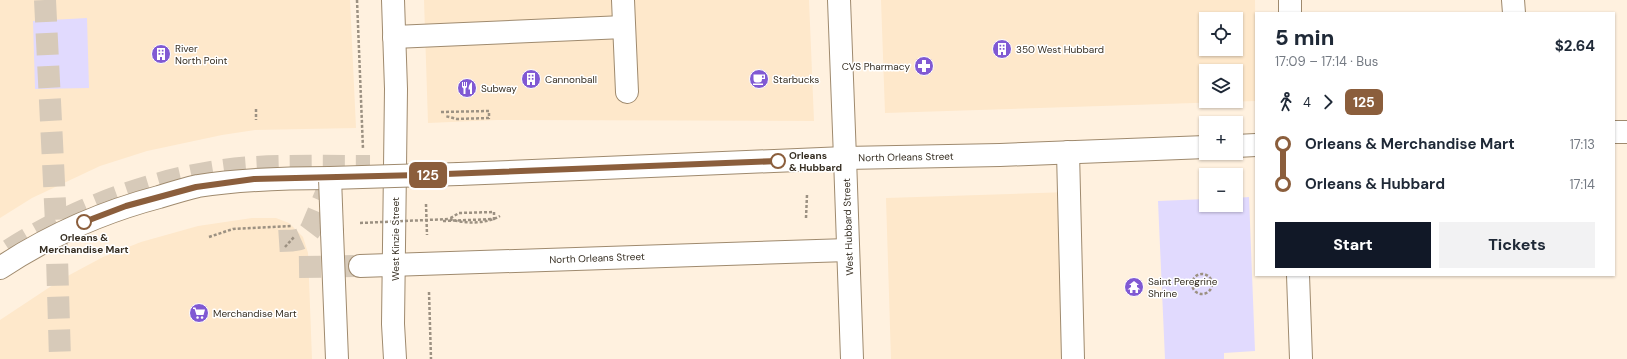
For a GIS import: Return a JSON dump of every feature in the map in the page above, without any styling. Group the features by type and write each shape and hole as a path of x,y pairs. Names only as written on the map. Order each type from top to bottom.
{"main road":[{"name":"West Kinzie Street","path":"392,0 396,89 395,264 393,324 395,359"},
{"path":"623,0 627,92"},
{"name":"West Hubbard Street","path":"839,0 846,158 852,359"},
{"path":"1290,0 1290,12"},
{"path":"1513,0 1514,12"},
{"path":"394,38 624,27"},
{"path":"1615,132 1627,132"},
{"path":"1243,146 1255,145"},
{"name":"North Orleans Street","path":"0,268 56,234 126,206 196,187 254,179 459,174 846,158 1199,147"},
{"path":"1068,152 1073,359"},
{"path":"330,178 337,359"},
{"name":"North Orleans Street","path":"360,266 848,250"},
{"path":"1298,276 1301,359"}],"path":[{"path":"357,0 361,113"},
{"path":"256,109 256,120"},
{"path":"441,112 489,111 489,118 456,119 445,116"},
{"path":"806,218 807,195"},
{"path":"443,221 494,219 494,212 459,213 449,219"},
{"path":"357,223 449,219 459,222 492,221 500,216"},
{"path":"209,237 234,229 292,226"},
{"path":"286,247 294,237"},
{"path":"1205,274 1210,278 1213,284 1208,293 1201,294 1193,289 1192,282 1198,275 1205,274"},
{"path":"429,298 431,359"}],"shaded area":[{"name":"River North Point","path":"0,0 350,0 356,128 255,130 222,135 147,151 100,166 32,198 0,218"},
{"path":"424,0 809,0 814,121 497,120 428,123"},
{"path":"881,0 1255,0 1255,101 1243,101 1243,64 1199,64 1199,103 885,113"},
{"path":"87,18 89,88 35,89 33,21"},
{"path":"1069,192 1073,359 891,359 886,198"},
{"path":"1243,197 1249,197 1255,351 1224,353 1224,359 1165,359 1158,201 1199,199 1199,212 1243,212"},
{"name":"Merchandise Mart","path":"252,218 276,218 289,223 303,237 308,253 312,359 0,359 0,320 62,279 103,257 141,242 198,226"}],"tunnel":[{"path":"45,0 56,223 60,359"},
{"path":"9,250 36,234 95,205 158,184 190,176 222,170 254,167 370,166"},
{"path":"279,241 301,239 308,233 332,179"},
{"path":"299,267 360,266"}],"bus line":[{"name":"125","path":"84,222 126,206 196,187 254,179 420,175 778,161"}],"place":[{"name":"350 West Hubbard","path":"1002,49"},
{"name":"River North Point","path":"161,54"},
{"name":"CVS Pharmacy","path":"924,66"},
{"name":"Cannonball","path":"531,79"},
{"name":"Starbucks","path":"759,79"},
{"name":"Subway","path":"467,88"},
{"name":"Orleans & Hubbard","path":"778,161"},
{"name":"Orleans & Merchandise Mart","path":"84,222"},
{"name":"Saint Peregrine Shrine","path":"1134,287"},
{"name":"Merchandise Mart","path":"199,313"}]}
